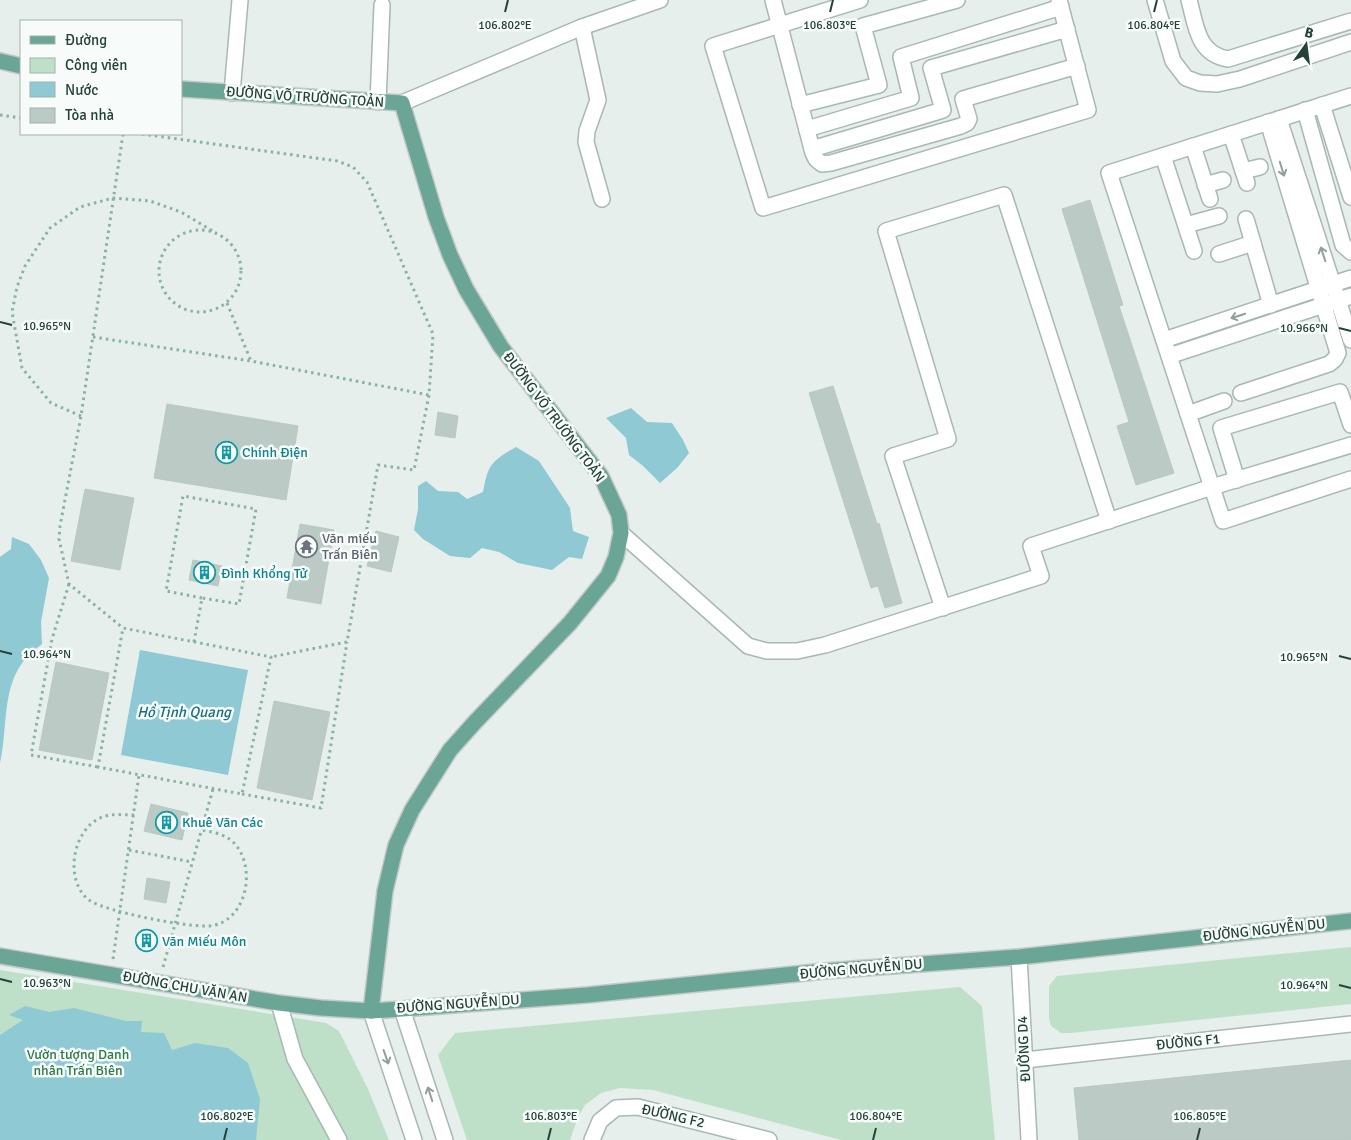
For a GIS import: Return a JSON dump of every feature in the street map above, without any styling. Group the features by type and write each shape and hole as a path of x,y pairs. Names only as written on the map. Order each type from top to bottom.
{"main road":[{"path":"0,61 20,66"},
{"name":"ĐƯỜNG VÕ TRƯỜNG TOẢN","path":"182,89 402,103 436,217 466,289 501,347 601,476 619,515 621,532 616,557 608,576 570,623 476,720 450,750 412,810 396,844 386,891 371,1011"},
{"name":"ĐƯỜNG NGUYỄN DU","path":"371,1011 587,995 825,971 1019,957 1351,921"},
{"name":"ĐƯỜNG CHU VĂN AN","path":"0,956 279,1003 371,1011"}],"street":[{"path":"232,93 240,0"},
{"path":"402,103 582,27 660,0"},
{"path":"773,0 812,148 816,159 822,164 831,164 961,126 967,123 969,119 963,99 1076,66"},
{"path":"807,129 911,98 901,57 1060,4 1088,110 763,208 713,46 860,0"},
{"path":"800,105 879,85 863,26 957,0"},
{"path":"1155,0 1173,61 1186,78 1200,83 1217,84 1240,79 1351,42"},
{"path":"1189,0 1200,41 1209,52 1218,57 1228,58 1351,21"},
{"path":"378,102 382,5"},
{"path":"582,27 598,100 587,131 586,142 602,199"},
{"path":"812,148 943,110 930,68 1067,29"},
{"path":"1350,101 1322,105 1305,110 1109,174 1223,521 1351,479"},
{"path":"1322,105 1351,197"},
{"path":"1305,110 1343,245 1351,252"},
{"path":"1241,393 1328,364 1335,359 1338,353 1323,305 1325,286 1273,121"},
{"path":"1231,134 1245,177 1260,167"},
{"path":"1193,146 1208,192 1223,180"},
{"path":"1163,156 1194,251"},
{"path":"943,608 893,456 948,439 886,231 1004,196 1109,521"},
{"path":"1186,225 1219,216"},
{"path":"1246,219 1270,305"},
{"path":"1219,254 1253,243"},
{"path":"1164,340 1351,278"},
{"path":"1325,286 1344,298 1351,340"},
{"path":"1169,356 1344,298"},
{"path":"1237,480 1221,428 1340,392 1351,425"},
{"path":"1188,414 1224,401"},
{"path":"621,532 748,646 768,651 796,651 825,646 1041,576 1031,546 1212,487 1351,445"},
{"name":"ĐƯỜNG D4","path":"1019,957 1029,1140"},
{"path":"279,1003 295,1059 339,1140"},
{"path":"402,1009 445,1140"},
{"path":"371,1011 414,1140"},
{"name":"ĐƯỜNG F1","path":"1024,1060 1351,1024"},
{"name":"ĐƯỜNG F2","path":"592,1140 600,1121 616,1108 638,1107 769,1140"}],"path":[{"path":"0,115 20,118"},
{"path":"123,135 81,416 60,526 59,539 69,584 52,639 30,755 321,808 347,642 378,465 414,470 429,395 433,334 367,182 353,167 337,161 149,135"},
{"path":"81,416 51,403 22,368 12,312 24,266 50,228 80,207 113,198 150,201 182,212 216,232 228,240 237,252 241,265 241,279 236,292 227,302 215,310 201,312 187,310 175,304 166,294 160,282 158,269 161,256 167,245 177,236 190,230 216,232"},
{"path":"227,302 251,361"},
{"path":"93,337 251,361 429,395"},
{"path":"183,496 256,509 239,604 202,598 166,591 183,496"},
{"path":"69,584 123,628 271,657 347,642"},
{"path":"194,642 202,598"},
{"path":"98,767 123,628"},
{"path":"242,794 271,657"},
{"path":"110,974 139,775"},
{"path":"159,982 214,789"},
{"path":"134,815 113,814 100,818 90,824 81,837 74,862 75,877 80,889 89,899 100,906 120,912 208,926 222,923 232,916 240,905 245,891 245,865 240,850 232,841 221,835 202,830"},
{"path":"129,850 193,862"}],"green space":[{"path":"1351,947 1351,1004 1071,1033 1061,1033 1051,1026 1049,1018 1049,986 1057,976"},
{"name":"Vườn tượng Danh nhân Trấn Biên","path":"0,970 326,1023 339,1031 368,1089 389,1140 0,1140"},
{"path":"960,987 982,1006 995,1140 841,1140 653,1090 620,1088 601,1093 585,1105 578,1117 570,1140 467,1140 438,1055 455,1033"}],"water":[{"path":"631,408 647,422 672,423 689,453 677,468 660,483 629,455 626,438 606,418"},
{"path":"516,447 539,461 570,508 573,531 589,537 582,559 569,557 552,570 518,563 499,552 482,548 470,558 450,556 423,539 414,530 418,509 418,486 426,481 438,491 458,492 467,499 483,492 492,465 501,456"},
{"path":"12,537 29,544 41,560 49,578 41,622 42,644 27,657 13,680 9,694 0,763 0,557 11,549"},
{"name":"Hồ Tịnh Quang","path":"140,650 248,670 228,775 121,755"},
{"path":"25,1006 49,1012 74,1008 126,1021 142,1021 141,1032 164,1033 172,1050 195,1043 228,1048 248,1063 260,1099 256,1140 0,1140 0,1035 23,1020 9,1015"}],"building":[{"path":"1090,200 1123,305 1119,306 1174,473 1136,485 1117,426 1129,422 1062,209"},
{"path":"833,386 877,524 879,523 902,603 885,608 878,586 871,588 809,393"},
{"name":"Chính Điện","path":"167,404 298,426 286,500 154,478"},
{"path":"438,412 458,416 455,438 435,435"},
{"path":"85,489 134,498 120,570 71,561"},
{"path":"300,524 334,530 321,604 287,598"},
{"path":"376,531 399,537 391,572 367,566"},
{"name":"Đình Khổng Tử","path":"193,560 222,566 218,586 189,580"},
{"path":"56,662 109,673 92,760 39,750"},
{"path":"274,701 330,712 312,800 257,788"},
{"name":"Khuê Văn Các","path":"151,804 188,813 182,840 144,831"},
{"path":"147,878 170,882 166,903 144,899"},
{"path":"1351,1060 1351,1140 1079,1140 1074,1088"}],"place":[{"name":"Chính Điện","path":"226,452"},
{"name":"Văn miếu Trấn Biên","path":"306,546"},
{"name":"Đình Khổng Tử","path":"205,573"},
{"name":"Khuê Văn Các","path":"166,822"},
{"name":"Văn Miếu Môn","path":"146,941"}]}
